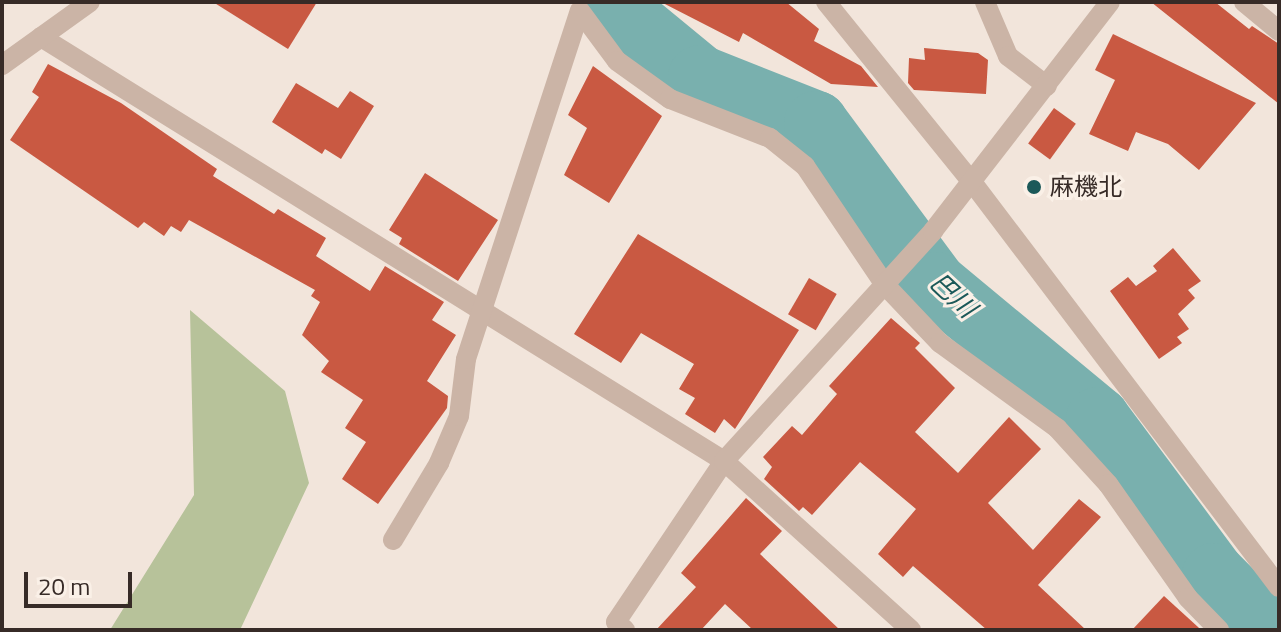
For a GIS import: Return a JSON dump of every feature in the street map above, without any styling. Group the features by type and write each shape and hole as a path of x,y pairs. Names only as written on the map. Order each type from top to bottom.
{"street":[{"path":"2,65 90,2"},
{"path":"826,2 972,182 1279,587"},
{"path":"985,2 1008,56 1047,86"},
{"path":"625,630 616,622 724,461 933,231 1110,2"},
{"path":"1244,2 1279,31"},
{"path":"393,540 439,463 459,416 466,359 580,11 617,61 670,99 770,138 805,166 885,285 940,343 1057,428 1108,484 1188,598 1219,630"},
{"path":"41,37 724,461 911,630"}],"green space":[{"path":"190,310 285,391 309,483 240,630 110,630 194,495"}],"building":[{"path":"213,2 317,2 288,49"},
{"path":"661,2 786,2 819,29 814,41 861,66 878,87 831,84 743,33 739,42"},
{"path":"1151,2 1215,2 1249,29 1252,26 1279,44 1279,104"},
{"path":"1113,34 1256,103 1199,170 1168,144 1136,132 1128,151 1089,134 1115,80 1095,70"},
{"path":"924,48 978,53 988,60 986,94 914,90 908,83 909,58 925,60"},
{"path":"48,64 121,103 217,169 213,176 274,214 278,209 326,238 316,256 370,291 385,266 444,302 432,320 456,335 427,381 448,396 447,408 378,504 342,479 366,442 345,428 363,400 321,372 329,361 302,335 320,302 311,296 315,290 189,220 181,232 171,226 164,236 144,222 138,228 10,140 39,97 32,92"},
{"path":"593,66 662,116 609,203 564,175 587,128 568,115"},
{"path":"296,83 338,108 350,91 374,106 341,159 325,149 322,154 272,122"},
{"path":"1054,108 1076,124 1050,159 1028,144"},
{"path":"425,173 498,220 458,281 399,244 402,238 389,230"},
{"path":"638,234 799,330 735,429 724,419 715,433 685,414 695,398 679,389 694,364 641,333 621,363 574,334"},
{"path":"1173,248 1201,281 1188,290 1195,298 1178,314 1189,329 1177,337 1182,343 1159,359 1110,291 1128,277 1136,286 1157,271 1153,266"},
{"path":"809,278 837,294 816,330 788,314"},
{"path":"891,318 920,343 915,348 955,388 915,432 958,473 1009,417 1041,449 988,503 1033,550 1079,499 1101,517 1038,585 1086,630 987,630 913,566 903,577 878,554 916,509 860,462 812,515 803,507 799,511 764,479 772,467 763,457 792,426 802,435 837,394 829,386"},
{"path":"746,498 782,531 760,554 840,630 753,630 725,604 701,630 656,630 696,587 681,573"},
{"path":"1164,596 1198,627 1201,630 1132,630"}],"waterway":[{"name":"巴川","path":"609,2 700,77 816,123 935,284 1098,419 1214,575 1269,630"}],"place":[{"name":"麻機北","path":"1034,187"}]}
